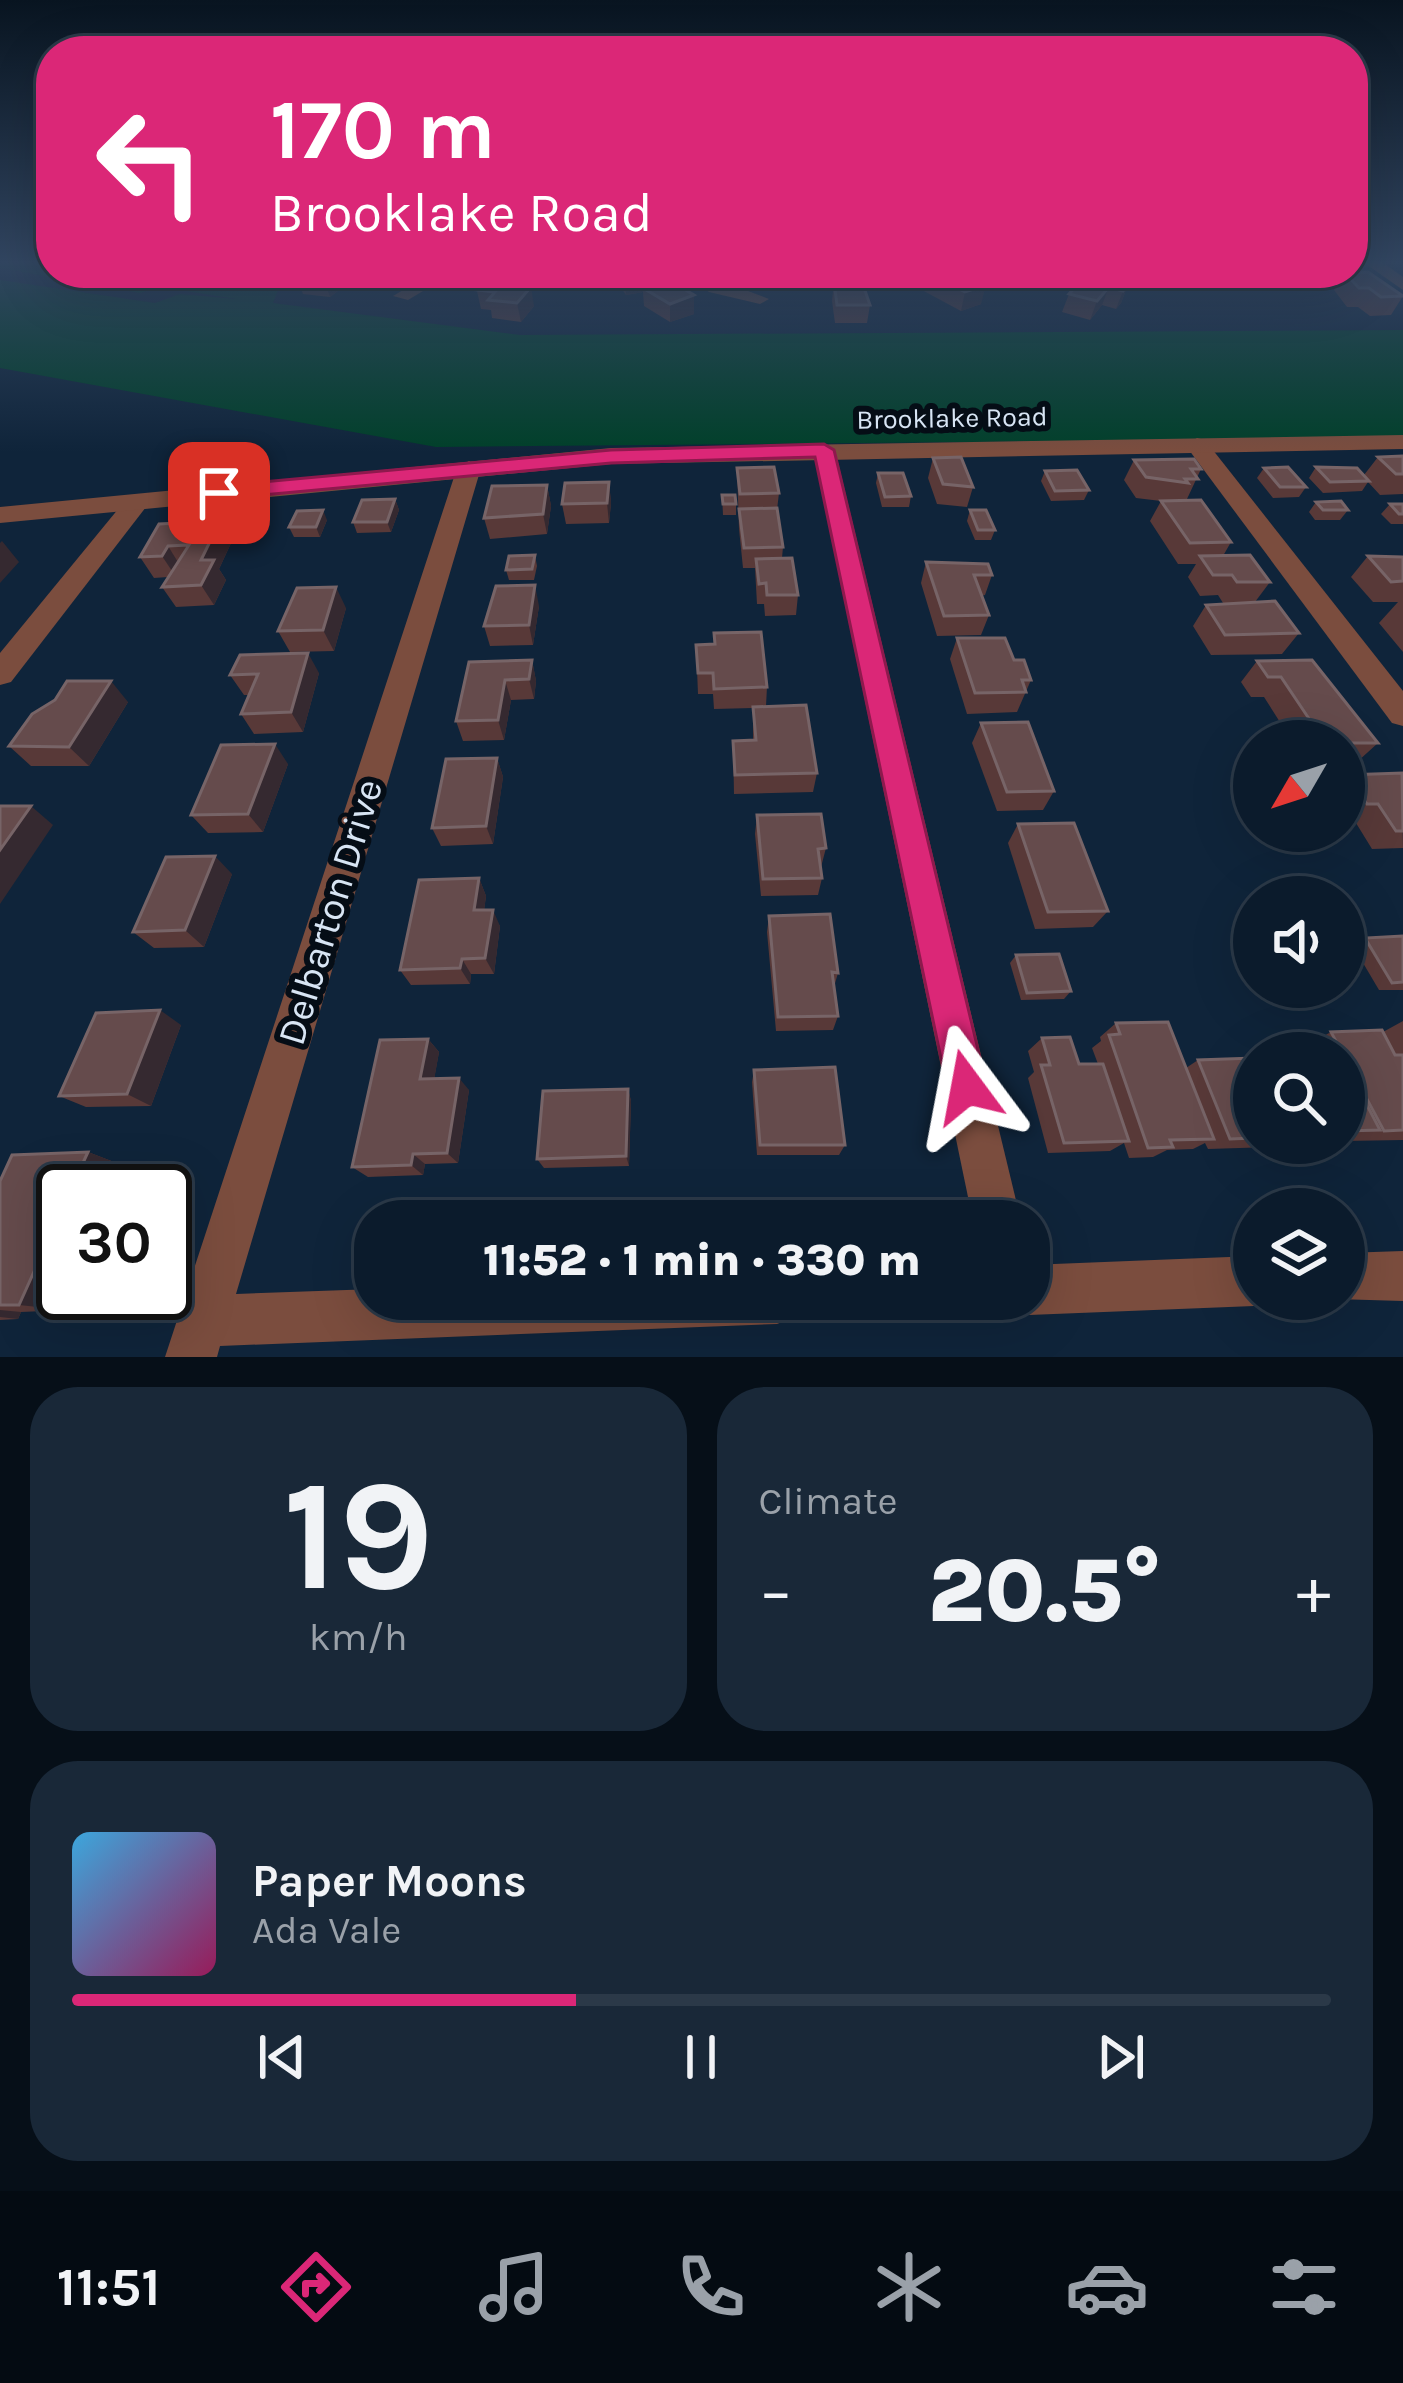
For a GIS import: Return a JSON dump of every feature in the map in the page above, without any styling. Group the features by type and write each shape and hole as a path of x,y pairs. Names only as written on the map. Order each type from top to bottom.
{"street":[{"name":"Brooklake Road","path":"0,515 647,455 1403,442"},
{"path":"1197,445 1403,714"},
{"path":"824,450 992,1200"},
{"name":"Delbarton Drive","path":"196,1339 470,468"},
{"path":"0,674 136,502"},
{"path":"1365,1277 1403,1276"},
{"path":"1050,1288 1233,1282"},
{"path":"196,1339 472,1320"}],"green space":[{"path":"0,325 445,325 520,335 1403,330 1403,438 436,447 0,368"}],"building":[{"path":"1403,456 1403,474 1396,474 1378,457"},
{"path":"961,457 973,487 943,484 933,458"},
{"path":"1194,459 1201,469 1191,469 1198,479 1185,479 1188,483 1146,477 1134,460"},
{"path":"774,467 779,493 740,494 737,468"},
{"path":"1288,467 1306,487 1280,487 1264,468"},
{"path":"1316,467 1357,468 1369,481 1330,482"},
{"path":"1077,470 1089,490 1055,491 1045,471"},
{"path":"878,473 903,473 911,496 885,497"},
{"path":"609,482 607,503 562,504 565,483"},
{"path":"547,485 543,514 484,518 492,486"},
{"path":"722,495 735,495 736,504 723,504"},
{"path":"395,499 387,522 353,522 362,500"},
{"path":"1201,500 1231,542 1190,543 1161,501"},
{"path":"1341,501 1348,510 1323,510 1316,502"},
{"path":"777,508 783,547 744,548 739,509"},
{"path":"323,510 316,527 289,527 297,511"},
{"path":"970,510 986,510 995,530 978,530"},
{"path":"220,521 201,560 214,560 201,585 162,587 189,545 168,546 162,556 140,557 159,524"},
{"path":"535,555 532,569 506,570 509,556"},
{"path":"1250,555 1270,582 1237,582 1232,575 1213,575 1200,556"},
{"path":"1368,556 1403,557 1403,581 1391,582"},
{"path":"792,558 798,595 767,595 766,583 759,584 756,559"},
{"path":"926,562 988,564 992,575 974,575 989,615 944,616"},
{"path":"535,585 529,625 484,626 496,586"},
{"path":"336,587 323,630 278,631 297,588"},
{"path":"1275,601 1299,633 1225,635 1206,605"},
{"path":"761,632 767,687 714,689 713,673 698,673 696,645 715,644 714,633"},
{"path":"957,638 1005,638 1014,660 1024,660 1031,680 1022,680 1026,692 975,693"},
{"path":"308,653 291,712 241,714 258,674 230,675 240,655"},
{"path":"532,660 529,679 505,680 498,720 456,721 469,662"},
{"path":"1312,660 1360,720 1310,720 1281,677 1268,677 1257,661"},
{"path":"67,681 111,681 69,747 9,746 32,714 55,700"},
{"path":"806,705 817,773 735,775 733,741 756,740 753,707"},
{"path":"1028,722 1054,791 1007,792 981,723"},
{"path":"1365,727 1378,743 1365,743"},
{"path":"275,744 248,814 191,815 221,745"},
{"path":"497,758 486,826 432,828 446,759"},
{"path":"1402,773 1403,831 1396,831 1378,804 1365,801 1365,774"},
{"path":"0,806 31,806 0,850"},
{"path":"821,814 826,848 818,849 822,878 763,879 757,815"},
{"path":"1074,823 1108,911 1048,912 1018,824"},
{"path":"215,856 185,930 133,932 166,857"},
{"path":"479,878 474,910 493,910 485,958 462,959 460,968 400,970 419,880"},
{"path":"830,914 838,1016 778,1017 769,916"},
{"path":"1403,936 1403,982 1392,983 1365,938"},
{"path":"1059,954 1071,991 1027,993 1016,955"},
{"path":"160,1010 127,1094 59,1096 96,1013"},
{"path":"1168,1022 1214,1139 1170,1140 1173,1147 1148,1148 1109,1035 1120,1034 1116,1023"},
{"path":"1382,1030 1395,1055 1403,1055 1403,1130 1384,1131 1365,1096 1365,1032 1331,1032"},
{"path":"1070,1037 1079,1064 1103,1064 1129,1141 1064,1143 1041,1065 1050,1065 1042,1038"},
{"path":"428,1039 420,1079 459,1078 447,1153 413,1154 411,1165 352,1167 380,1040"},
{"path":"1233,1059 1233,1139 1230,1139 1198,1060"},
{"path":"835,1067 845,1145 760,1145 754,1070"},
{"path":"628,1089 626,1156 537,1159 543,1091"},
{"path":"1365,1101 1380,1130 1365,1130"},
{"path":"88,1152 82,1164 36,1164 36,1267 19,1305 0,1305 0,1181 12,1155"}],"route":[{"path":"219,493 611,457 824,450 967,1087"}]}
